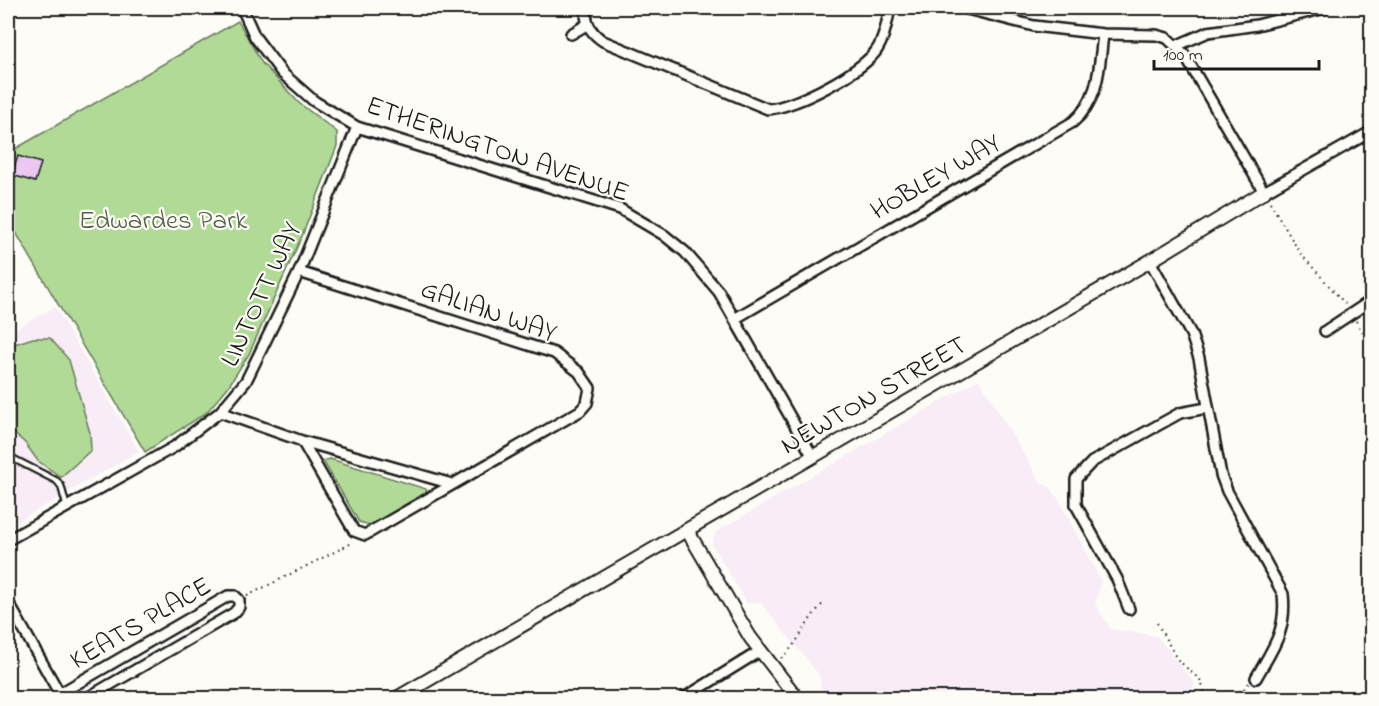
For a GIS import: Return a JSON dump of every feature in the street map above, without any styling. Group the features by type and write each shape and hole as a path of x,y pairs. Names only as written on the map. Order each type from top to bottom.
{"street":[{"name":"ETHERINGTON AVENUE","path":"242,8 255,37 282,74 314,101 357,127 620,209 664,235 703,271 736,318 813,457"},
{"path":"587,8 588,24 596,36 603,41 768,109 782,108 814,94 870,57 881,43 890,8"},
{"path":"963,8 1034,26 1103,34 1156,35 1167,38 1178,45 1264,192"},
{"path":"1178,45 1208,32 1257,25 1325,8"},
{"path":"571,34 588,24"},
{"name":"HOBLEY WAY","path":"736,318 1072,122 1089,106 1094,96 1103,34"},
{"name":"LINTOTT WAY","path":"8,540 174,447 220,412 246,381 260,357 299,272 357,127"},
{"name":"NEWTON STREET","path":"397,699 1371,130"},
{"path":"1150,261 1191,334 1199,358 1207,408 1227,491 1283,594 1285,614 1281,633 1256,678"},
{"name":"GALIAN WAY","path":"299,272 548,351 567,362 588,382 589,396 580,411 370,534 360,535"},
{"path":"1325,331 1371,300"},
{"path":"1129,609 1117,579 1076,505 1076,479 1092,462 1180,413 1207,408"},
{"path":"220,412 302,441 452,484"},
{"path":"302,441 354,531 360,535"},
{"path":"687,530 739,621 797,699"},
{"name":"KEATS PLACE","path":"60,696 228,596 235,596 239,600 239,608 234,613 87,699"},
{"path":"8,602 60,696"},
{"path":"684,699 760,651"}],"lane":[{"path":"8,456 57,481 61,486 67,508"}],"path":[{"path":"1264,192 1300,253 1344,300 1371,348"},
{"path":"239,600 355,541 360,535"},
{"path":"779,660 792,649 805,623 824,603"},
{"path":"1157,623 1177,659 1201,681 1207,698"},
{"path":"1236,699 1242,688 1256,678"}],"shaded area":[{"path":"55,307 139,451 8,527 8,333"},
{"path":"979,379 1041,483 1051,488 1059,500 1101,581 1095,604 1111,629 1157,636 1195,684 1188,698 822,698 819,675 809,662 760,602 747,603 712,544 716,532"}],"green space":[{"name":"Edwardes Park","path":"238,21 262,63 299,103 337,132 337,146 302,236 249,354 228,387 206,413 145,452 8,219 8,153"},
{"path":"33,338 50,338 69,360 90,433 91,450 61,477 38,461 25,443 8,428 8,346"},
{"path":"330,459 426,489 428,495 374,526 359,522 323,461"}],"building":[{"path":"18,156 41,163 35,182 12,175"}]}
